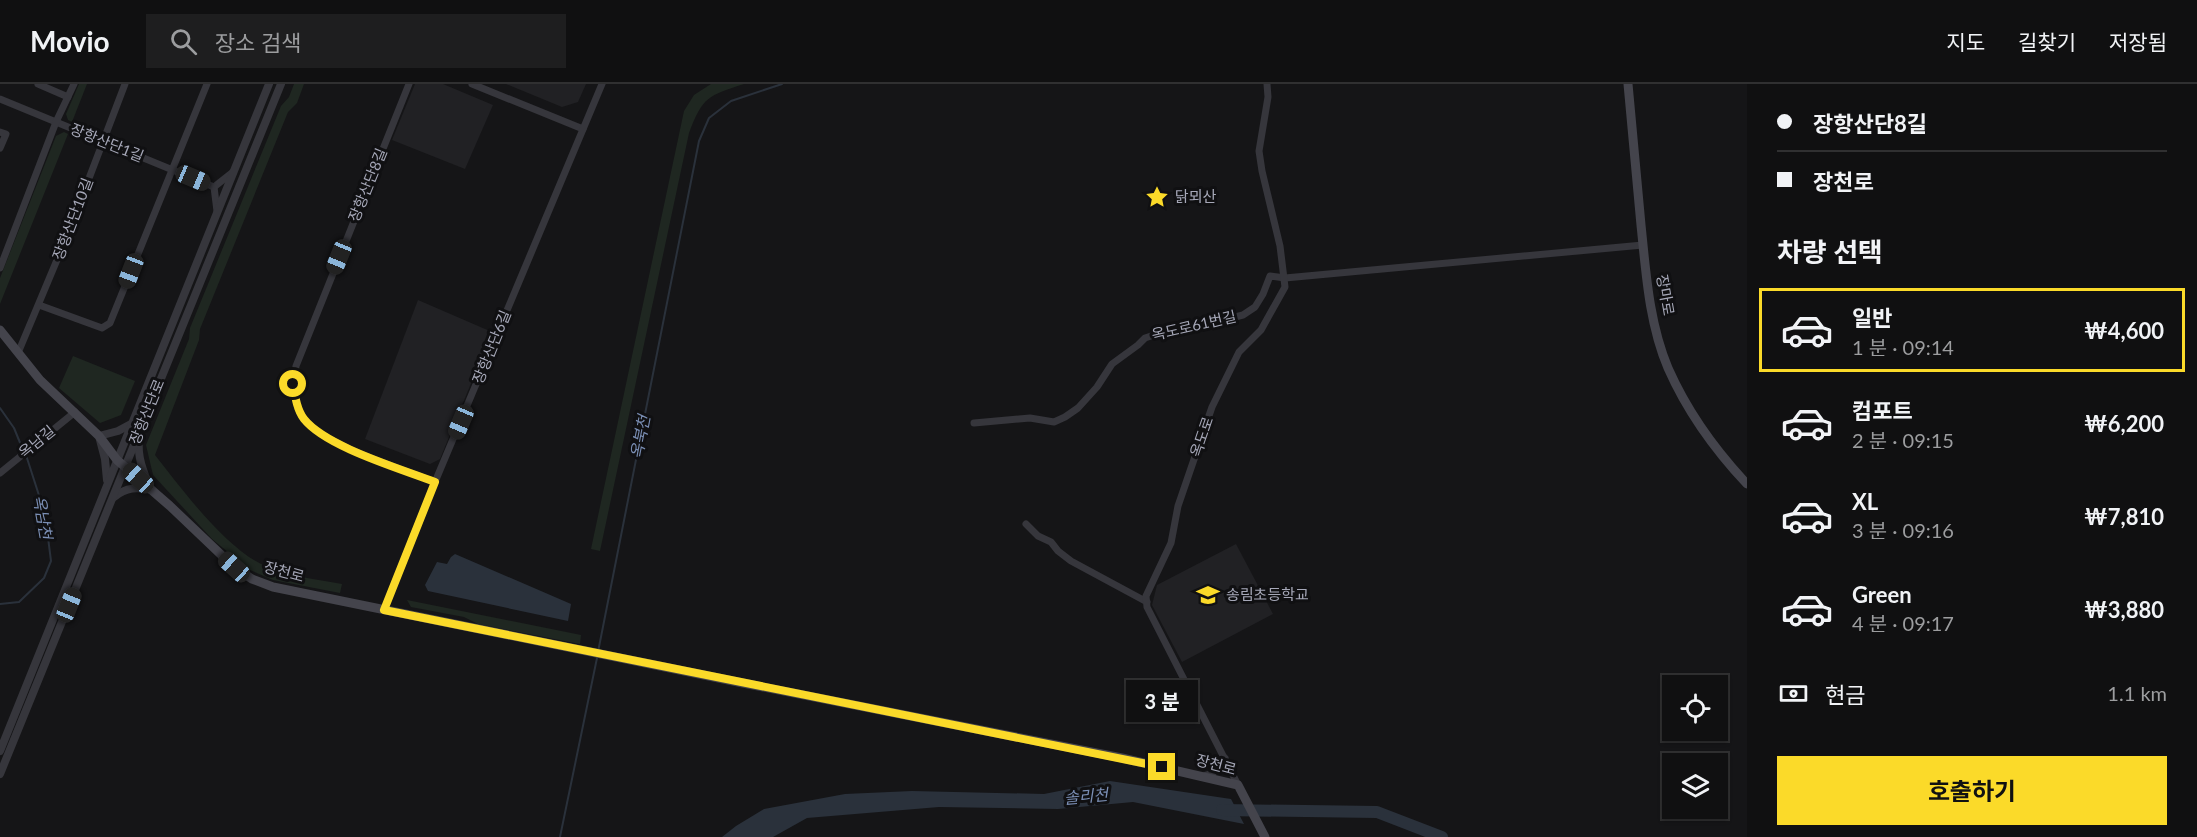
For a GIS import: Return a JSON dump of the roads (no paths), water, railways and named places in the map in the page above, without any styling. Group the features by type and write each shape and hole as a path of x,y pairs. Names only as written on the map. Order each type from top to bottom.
{"main road":[{"name":"장마로","path":"1628,84 1647,288 1655,328 1668,367 1689,410 1715,448 1747,484"},
{"name":"장천로","path":"0,330 40,380 99,436 121,463 228,561 252,579 273,586 384,610 1110,756 1238,785 1264,837"}],"street":[{"path":"38,84 68,97"},
{"path":"0,268 56,123 74,84"},
{"name":"장항산단10길","path":"18,353 125,84"},
{"path":"39,304 102,328 110,323 207,84"},
{"name":"장항산단로","path":"0,774 111,500 132,424 269,84"},
{"name":"장항산단로","path":"0,751 108,483 140,431 280,84"},
{"name":"장항산단8길","path":"409,84 296,366 293,384 296,401 303,418 315,431 346,447 435,482"},
{"path":"472,84 583,129"},
{"name":"장항산단6길","path":"384,610 435,482 602,84"},
{"path":"1267,84 1268,97 1259,151 1285,278 1643,245"},
{"name":"장항산단1길","path":"0,99 214,187"},
{"path":"0,132 6,134 0,148"},
{"path":"217,212 214,187 234,171"},
{"name":"옥도로61번길","path":"974,423 1030,418 1054,422 1078,408 1097,387 1112,364 1145,338 1168,330 1192,328 1243,315 1255,307 1270,276 1285,278"},
{"name":"옥도로","path":"1147,602 1146,596 1171,543 1178,506 1212,407 1239,352 1261,330 1285,288 1285,278"},
{"name":"옥남길","path":"0,473 75,412"},
{"path":"108,483 99,436 132,424"},
{"path":"140,431 138,449 141,467 152,490"},
{"path":"111,500 123,490 135,487 152,490"},
{"path":"1026,524 1038,536 1051,542 1071,561 1147,602 1164,641 1238,785"},
{"path":"1202,777 1213,773 1225,758"}],"water":[{"path":"455,554 571,604 568,621 428,591 425,585 437,562 447,564"},
{"path":"1110,781 1231,799 1244,824 1133,802 1058,809 939,807 807,818 773,837 722,837 764,809 845,794 912,791 1044,794"}],"waterway":[{"name":"옥북천","path":"598,652 699,141 709,118 731,101 782,84"},
{"name":"옥남천","path":"0,408 14,428 23,450"},
{"name":"옥남천","path":"0,604 19,602 44,578 51,561 45,514 26,455"},
{"name":"옥북천","path":"560,837 597,658"},
{"name":"솔리천","path":"1222,810 1377,812 1442,837"}],"place":[{"name":"닭뫼산","path":"1157,197"},
{"name":"송림초등학교","path":"1208,595"}]}
